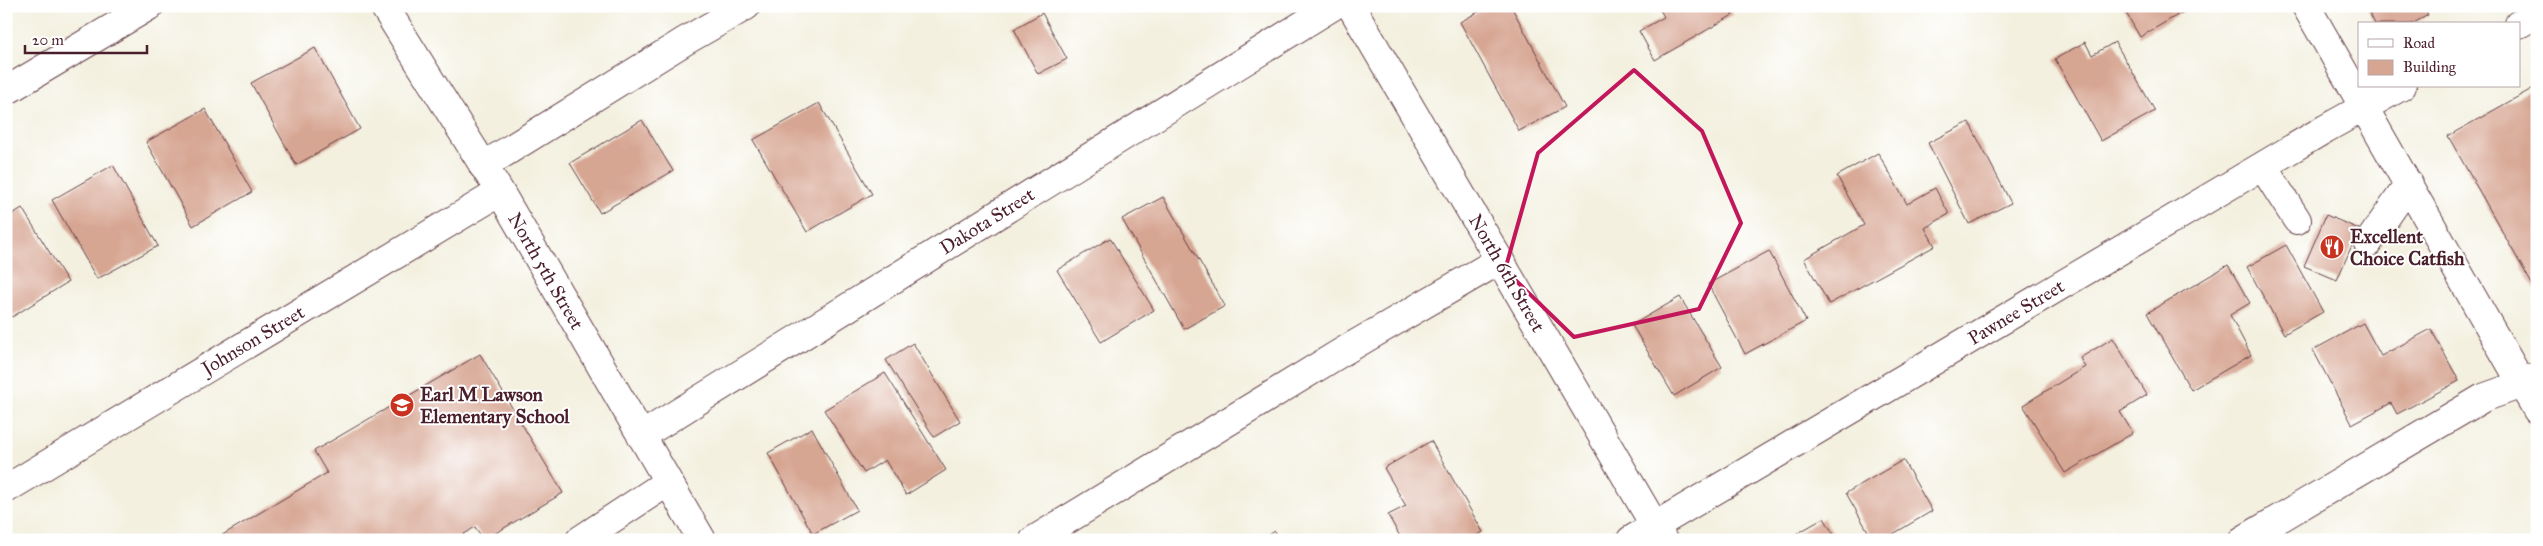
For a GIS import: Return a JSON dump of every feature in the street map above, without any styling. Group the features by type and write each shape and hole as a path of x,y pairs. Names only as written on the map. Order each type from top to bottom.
{"street":[{"path":"6,91 149,6"},
{"name":"North 5th Street","path":"384,6 500,192 702,540"},
{"path":"484,166 685,41 746,6"},
{"name":"Dakota Street","path":"641,436 1333,6"},
{"name":"North 6th Street","path":"1350,6 1659,533"},
{"path":"2306,6 2409,184 2530,380 2537,410"},
{"path":"2520,23 2537,14"},
{"name":"Pawnee Street","path":"1631,540 1659,533 2263,166 2398,88"},
{"path":"2263,166 2297,220"},
{"path":"2368,243 2409,184"},
{"name":"Johnson Street","path":"6,489 500,192"},
{"path":"1034,540 1342,352 1500,260"},
{"path":"2243,540 2482,398 2530,380"},
{"path":"580,540 668,482"}],"highlighted area":[{"path":"1634,70 1702,131 1741,223 1699,309 1574,337 1505,270 1538,153"}],"building":[{"path":"1489,6 1511,6 1565,107 1519,131 1460,22"},
{"path":"1658,6 1728,6 1733,15 1655,60 1639,31 1664,17"},
{"path":"2122,6 2193,6 2140,37"},
{"path":"2366,6 2423,6 2428,15 2416,22 2374,22"},
{"path":"1042,13 1067,59 1038,74 1014,29"},
{"path":"2085,42 2092,55 2115,42 2155,111 2101,141 2055,59"},
{"path":"315,48 360,129 296,165 251,83"},
{"path":"2537,86 2537,293 2448,136"},
{"path":"819,103 872,194 807,232 753,140"},
{"path":"205,109 252,192 193,226 146,142"},
{"path":"642,120 673,171 600,213 570,163"},
{"path":"1969,122 2011,203 1969,224 1928,143"},
{"path":"1878,153 1907,204 1935,188 1949,214 1925,228 1935,246 1829,304 1804,259 1864,225 1837,176"},
{"path":"113,165 158,246 97,279 52,200"},
{"path":"1163,197 1225,306 1184,329 1122,219"},
{"path":"22,208 68,282 12,317 6,308 6,218"},
{"name":"Excellent Choice Catfish","path":"2326,215 2359,229 2337,280 2304,266"},
{"path":"1110,238 1154,310 1101,342 1057,270"},
{"path":"2286,245 2323,312 2284,334 2247,267"},
{"path":"1769,251 1806,321 1745,354 1708,284"},
{"path":"2228,265 2250,303 2230,315 2251,355 2191,390 2147,313"},
{"path":"1680,297 1722,367 1674,396 1632,325"},
{"path":"2363,323 2381,356 2431,329 2459,381 2397,414 2391,403 2352,424 2313,350"},
{"path":"2113,338 2147,395 2120,412 2133,433 2065,473 2023,405 2085,367 2080,358"},
{"path":"913,343 960,421 934,437 886,360"},
{"path":"480,354 563,493 484,540 475,527 455,540 214,540 327,473 314,451"},
{"path":"885,373 946,470 906,495 885,460 864,473 824,410"},
{"path":"812,428 857,510 813,534 768,453"},
{"path":"1431,441 1483,532 1469,540 1402,540 1388,515 1406,506 1384,468"},
{"path":"1903,460 1932,511 1883,540 1873,540 1846,493"},
{"path":"1824,518 1837,540 1786,540"},
{"path":"1275,531 1280,540 1261,540"}],"place":[{"name":"Excellent Choice Catfish","path":"2332,247"},
{"name":"Earl M Lawson Elementary School","path":"402,405"}]}
